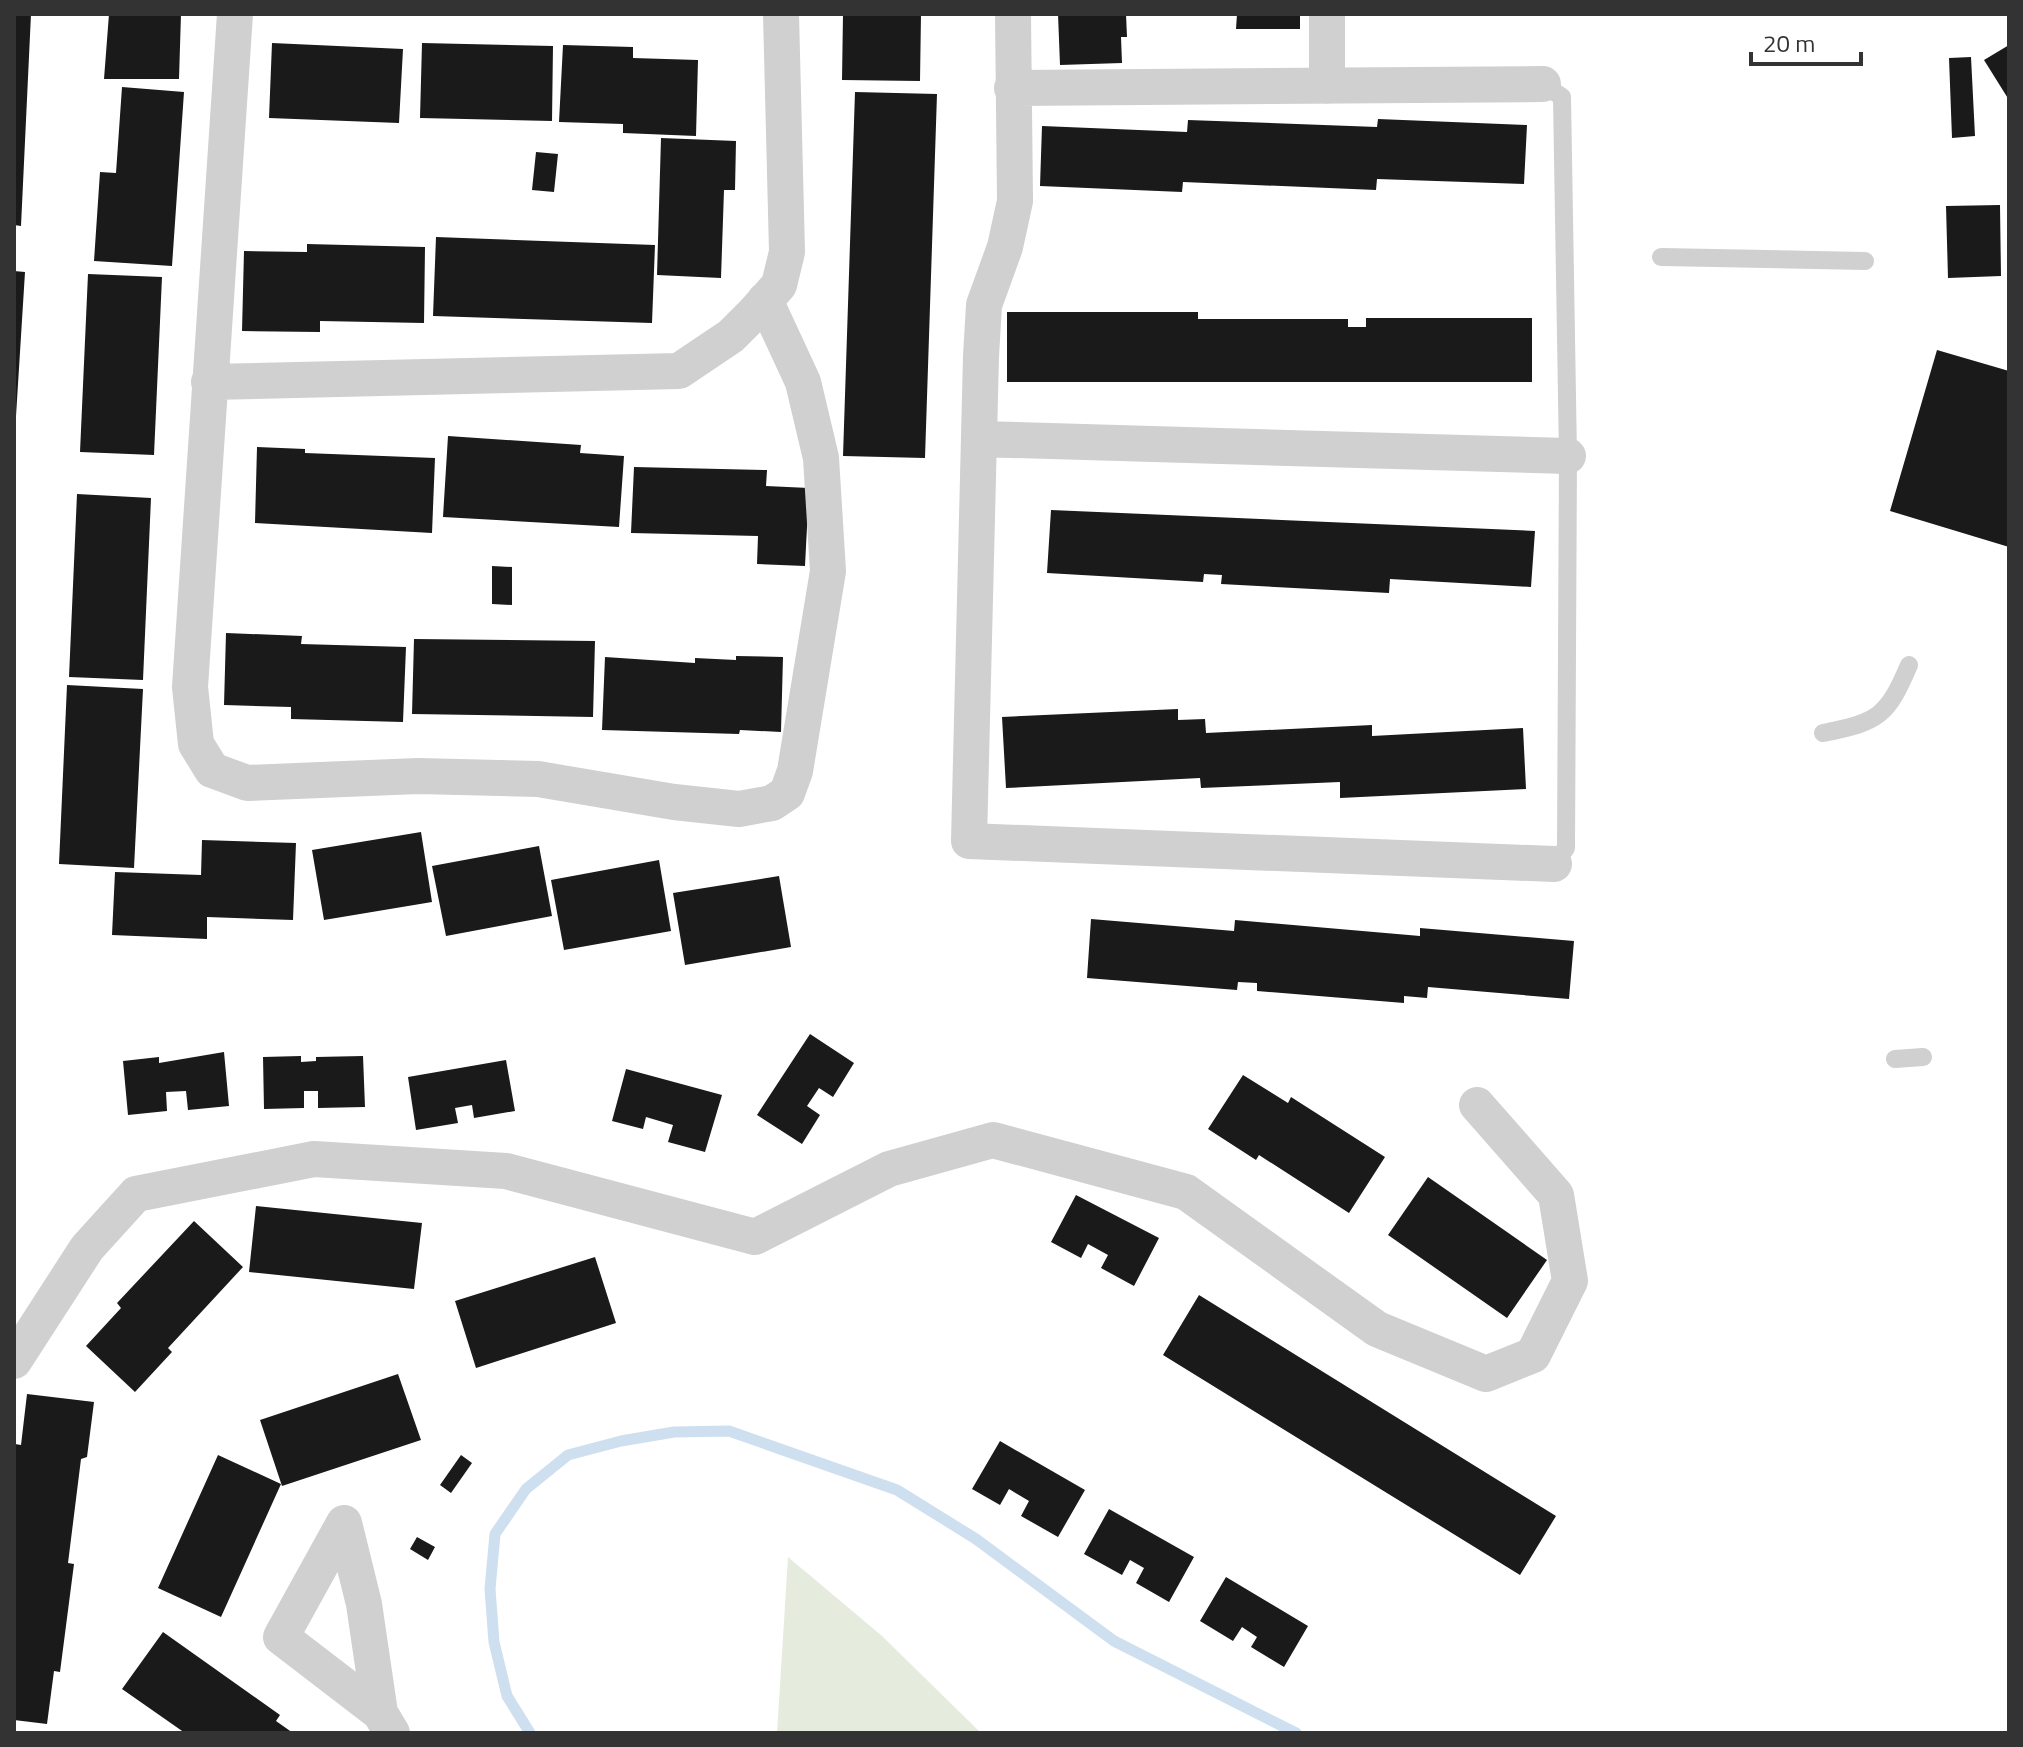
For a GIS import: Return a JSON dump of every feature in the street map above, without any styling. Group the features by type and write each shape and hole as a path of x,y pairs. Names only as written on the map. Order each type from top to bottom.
{"street":[{"path":"235,14 190,687 196,744 212,770 247,783 418,776 538,779 739,809 772,803 787,793 795,771 828,571 821,458 803,382 765,300"},
{"path":"1013,14 1015,201 1005,247 984,305 969,841 1554,864"},
{"path":"1327,14 1327,86"},
{"path":"209,382 679,371 731,336 779,285 787,252 773,15"},
{"path":"1012,88 1543,84"},
{"path":"979,439 1568,456"},
{"path":"14,1361 87,1248 136,1194 314,1159 506,1171 755,1237 889,1169 993,1140 1186,1192 1377,1329 1486,1374 1533,1355 1570,1281 1556,1195 1477,1105"}],"lane":[{"path":"1543,84 1562,97 1568,456 1566,848 1554,864"},
{"path":"1661,257 1865,261"},
{"path":"1823,733 1860,725 1884,713 1909,665"},
{"path":"1895,1059 1923,1057"}],"shaded area":[{"path":"788,1557 882,1636 981,1733 777,1733"}],"building":[{"path":"14,14 31,14 21,226 14,225"},
{"path":"109,14 181,14 179,79 104,79"},
{"path":"843,14 921,14 920,81 842,80"},
{"path":"1058,14 1126,14 1127,37 1121,37 1122,63 1060,65"},
{"path":"1237,14 1300,14 1300,29 1236,29"},
{"path":"272,43 403,49 399,123 269,118"},
{"path":"422,43 553,46 552,121 420,118"},
{"path":"563,45 633,47 633,58 698,60 696,136 623,133 623,124 559,122"},
{"path":"2009,45 2009,100 1984,60"},
{"path":"1971,57 1975,136 1952,138 1949,58"},
{"path":"122,87 184,92 172,266 94,261 100,172 116,173"},
{"path":"855,92 937,94 925,458 843,456"},
{"path":"1378,119 1527,125 1524,184 1377,179 1376,190 1183,182 1182,192 1040,186 1042,126 1187,132 1188,120 1377,127"},
{"path":"661,138 736,141 735,190 724,190 721,278 657,275"},
{"path":"536,152 558,154 554,192 532,190"},
{"path":"2000,205 2001,276 1948,278 1946,206"},
{"path":"436,237 655,245 652,323 433,316"},
{"path":"307,244 425,247 424,323 320,321 320,332 242,331 244,251 307,252"},
{"path":"14,271 25,272 16,416 14,416"},
{"path":"88,274 162,277 154,455 80,452"},
{"path":"1007,312 1198,312 1198,319 1348,319 1348,327 1366,327 1366,318 1532,318 1532,382 1007,382"},
{"path":"1937,350 2009,371 2009,547 1890,511"},
{"path":"448,436 581,445 580,453 624,456 619,527 443,517"},
{"path":"257,447 305,449 305,453 435,458 432,533 255,523"},
{"path":"634,467 767,470 766,486 809,488 805,566 757,564 758,536 631,533"},
{"path":"77,494 151,498 143,680 69,677"},
{"path":"1051,510 1535,531 1531,587 1390,579 1389,593 1221,584 1222,575 1204,574 1203,582 1047,573"},
{"path":"492,566 512,567 512,605 492,604"},
{"path":"226,633 302,636 301,644 406,647 403,722 291,719 291,707 224,705"},
{"path":"414,639 595,641 593,717 412,714"},
{"path":"736,656 783,657 781,732 740,730 739,734 602,730 605,657 695,663 695,658 736,660"},
{"path":"67,685 143,689 134,868 59,864"},
{"path":"1178,709 1178,720 1205,719 1206,733 1372,725 1372,736 1523,728 1526,789 1340,798 1340,782 1201,788 1200,778 1006,788 1002,717"},
{"path":"421,832 432,902 324,920 312,850"},
{"path":"202,840 296,843 293,920 207,917 207,939 112,935 115,872 201,875"},
{"path":"539,846 552,916 446,936 432,866"},
{"path":"659,860 671,931 564,950 551,880"},
{"path":"779,876 791,947 685,965 673,893"},
{"path":"1091,919 1234,931 1235,920 1420,936 1420,928 1574,941 1569,999 1428,987 1427,998 1404,996 1404,1003 1257,991 1257,983 1238,982 1237,990 1087,978"},
{"path":"810,1034 854,1063 833,1097 819,1088 807,1106 820,1115 802,1144 757,1115"},
{"path":"224,1052 229,1106 188,1110 186,1091 166,1092 167,1111 128,1115 123,1061 159,1057 159,1063"},
{"path":"301,1056 301,1062 316,1061 316,1057 363,1056 365,1107 318,1108 318,1091 304,1091 304,1108 264,1109 263,1057"},
{"path":"506,1060 515,1111 474,1118 472,1105 455,1108 458,1123 416,1130 408,1077"},
{"path":"626,1069 722,1095 705,1152 668,1142 673,1125 646,1117 643,1129 612,1121"},
{"path":"1243,1075 1288,1103 1291,1097 1385,1157 1349,1213 1259,1155 1256,1160 1208,1129"},
{"path":"1428,1177 1547,1260 1507,1318 1388,1235"},
{"path":"1076,1195 1159,1238 1134,1286 1101,1268 1108,1255 1088,1244 1081,1258 1051,1242"},
{"path":"256,1206 422,1223 414,1289 249,1272"},
{"path":"194,1221 243,1267 168,1348 172,1352 135,1392 86,1346 121,1308 117,1303"},
{"path":"595,1257 616,1323 476,1368 455,1301"},
{"path":"1199,1295 1556,1516 1520,1575 1163,1355"},
{"path":"398,1374 421,1440 282,1486 260,1420"},
{"path":"27,1394 94,1402 87,1457 81,1459 68,1563 74,1564 60,1672 54,1671 47,1724 14,1720 14,1453 15,1444 21,1445"},
{"path":"1000,1441 1085,1490 1058,1537 1021,1516 1029,1501 1009,1489 1000,1505 972,1489"},
{"path":"218,1455 281,1484 221,1617 158,1588"},
{"path":"461,1455 472,1463 451,1493 440,1485"},
{"path":"1109,1509 1194,1557 1169,1602 1136,1583 1144,1568 1130,1560 1122,1575 1084,1554"},
{"path":"417,1537 435,1547 428,1560 410,1549"},
{"path":"1226,1577 1308,1626 1284,1667 1251,1647 1257,1637 1242,1627 1233,1641 1200,1621"},
{"path":"163,1632 280,1715 276,1721 293,1733 185,1733 122,1689"}],"waterway":[{"path":"530,1733 507,1696 494,1642 490,1589 495,1534 526,1489 568,1455 621,1441 674,1432 729,1431 897,1490 976,1539 1114,1641 1296,1733"}]}
